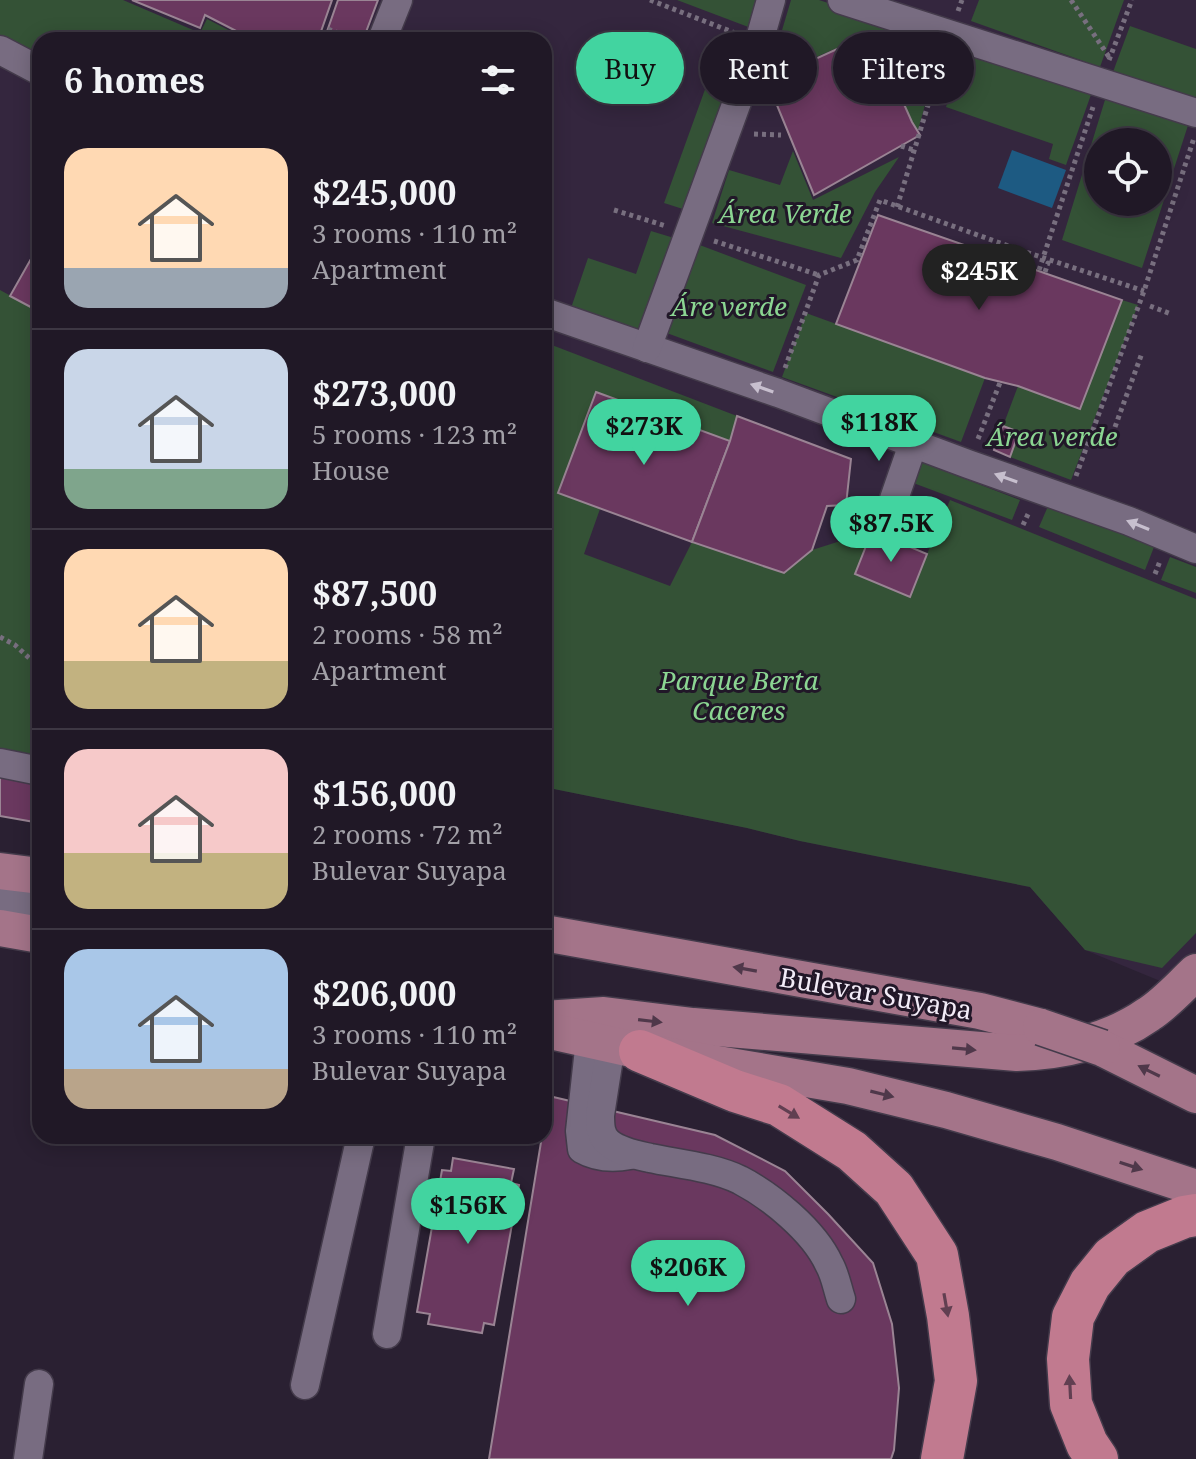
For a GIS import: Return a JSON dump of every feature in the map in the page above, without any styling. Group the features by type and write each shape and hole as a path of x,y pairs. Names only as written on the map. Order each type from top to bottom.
{"highway":[{"path":"611,1038 735,1091 779,1105 852,1151 894,1189 937,1255 948,1316 956,1381 942,1459"},
{"path":"1097,1459 1087,1444 1071,1404 1068,1359 1073,1317 1090,1284 1112,1257 1147,1232 1196,1215"}],"main road":[{"path":"0,871 32,875"},
{"path":"0,928 32,934"},
{"name":"Bulevar Suyapa","path":"552,934 980,1011 1102,1048 1196,1095"},
{"path":"552,1031 611,1038 724,1028 1030,1053 1089,1043 1121,1029 1150,1014 1196,972"},
{"path":"552,1021 611,1038 848,1086 946,1110 1057,1142 1196,1188"}],"street":[{"path":"385,32 398,0"},
{"path":"762,32 771,0"},
{"path":"842,0 943,32"},
{"path":"974,40 1106,70 1196,113"},
{"path":"0,50 32,67"},
{"path":"647,348 736,104"},
{"path":"552,315 778,393 1129,521 1196,549"},
{"path":"894,499 913,444"},
{"path":"0,763 32,769"},
{"path":"0,897 32,903"},
{"path":"552,1006 611,1038 580,1131 582,1149 592,1155 622,1157 635,1154 723,1173 739,1180 776,1204 809,1235 829,1262 841,1299"},
{"path":"305,1385 359,1144"},
{"path":"387,1334 420,1144"},
{"path":"28,1459 39,1384"}],"path":[{"path":"650,0 733,32"},
{"path":"1071,0 1106,70"},
{"path":"1084,271 1082,274 1048,263 1042,271 1106,70 1132,0"},
{"path":"328,29 336,32"},
{"path":"897,207 928,104"},
{"path":"1067,500 1144,291 1196,132"},
{"path":"901,146 914,150"},
{"path":"778,393 819,275 857,260 880,200 1144,291"},
{"path":"1150,306 1171,314"},
{"path":"1115,427 1142,353"},
{"path":"968,464 1001,380"},
{"path":"0,637 15,645 32,661"}],"shaded area":[{"path":"0,0 1196,0 1196,990 1165,983 1085,950 1030,887 552,789 552,32 32,32 32,760 0,755"}],"green space":[{"path":"0,0 123,0 198,32 32,32 32,54 0,36"},
{"path":"677,0 762,0 751,28"},
{"path":"791,0 819,0 916,32 833,32 833,50 817,57 817,32 781,32"},
{"path":"979,0 1124,0 1100,67 971,21"},
{"path":"207,19 232,32 200,32"},
{"path":"1130,26 1196,49 1196,104 1113,72"},
{"path":"974,47 1093,89 1066,165 1049,159 1053,144 946,107 947,104 974,104"},
{"path":"1108,90 1191,116 1172,175 1172,128 1096,128"},
{"path":"700,103 727,104 686,210 664,203"},
{"path":"904,104 925,104 918,130"},
{"name":"Área Verde","path":"793,151 813,200 899,157 875,192 841,258 712,223 729,170 780,185"},
{"path":"1084,168 1084,216 1159,216 1142,268 1062,240"},
{"name":"Área Verde","path":"651,231 674,238 642,335 570,311 588,258 636,274"},
{"name":"Áre verde","path":"697,244 806,285 773,372 664,332"},
{"path":"0,290 32,308 32,758 0,752"},
{"name":"Área verde","path":"1122,300 1138,305 1071,480 1010,457 1019,432 1003,426 1018,386 1080,409"},
{"name":"Área Verde","path":"806,313 985,378 961,442 782,377"},
{"name":"Parque Berta Caceres","path":"552,345 737,416 730,441 596,392 558,492 600,509 584,554 670,586 692,542 784,573 812,550 872,531 927,554 950,500 1196,599 1196,933 1162,968 1085,950 1030,887 552,789"},
{"name":"Área Verde","path":"916,460 1020,500 1012,520 908,481"},
{"name":"Área Verde","path":"1049,504 1154,547 1145,570 1039,527"},
{"path":"1170,557 1196,567 1196,593 1161,580"}],"water":[{"path":"1012,150 1066,170 1052,208 998,188"}],"building":[{"path":"132,0 332,0 321,32 238,32 205,15 200,28"},
{"path":"338,0 378,0 366,32 327,32"},
{"path":"833,51 833,104 904,104 920,135 814,195 776,104 817,104 817,58"},
{"path":"878,215 1122,300 1080,409 836,324"},
{"path":"32,257 32,308 10,296"},
{"path":"596,392 730,441 692,542 558,493"},
{"path":"737,416 851,459 846,505 827,506 812,550 784,573 692,542"},
{"path":"1003,426 1019,432 1010,457 994,450"},
{"path":"872,531 927,554 910,597 855,574"},
{"path":"0,768 32,774 32,822 0,816"},
{"path":"552,1097 715,1135 785,1171 873,1263 892,1324 899,1388 891,1459 489,1459 541,1144 552,1144"},
{"path":"453,1158 514,1169 511,1183 519,1185 494,1325 484,1323 482,1333 428,1324 430,1314 417,1312 442,1170 451,1171"}]}
